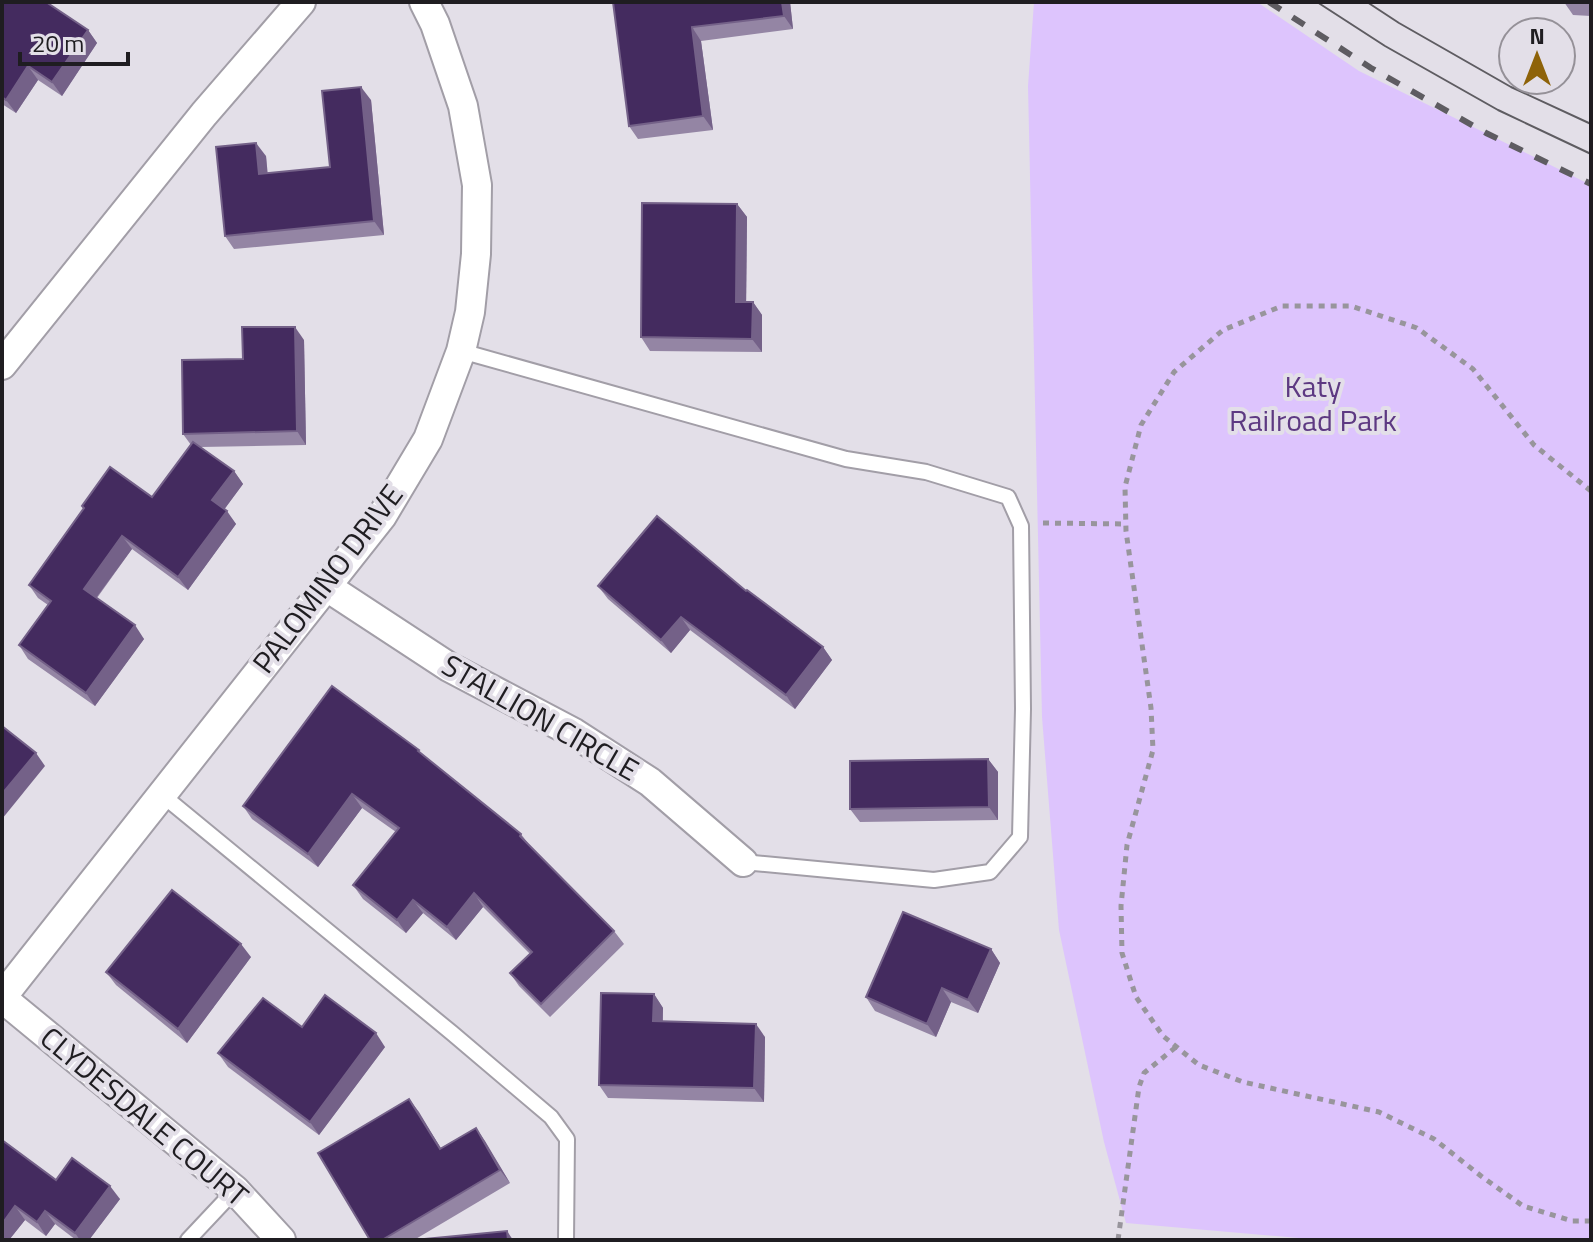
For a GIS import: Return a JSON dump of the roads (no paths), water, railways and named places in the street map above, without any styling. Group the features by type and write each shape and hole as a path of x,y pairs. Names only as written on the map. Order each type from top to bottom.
{"street":[{"path":"2,365 204,114 301,2"},
{"name":"PALOMINO DRIVE","path":"2,997 382,516 428,439 461,351 470,312 476,254 477,185 463,106 435,24 424,2"},
{"name":"STALLION CIRCLE","path":"327,587 449,667 574,733 650,782 743,862"},
{"name":"CLYDESDALE COURT","path":"2,997 235,1190 281,1240"}],"lane":[{"path":"461,351 846,459 926,472 1008,497 1020,523 1023,709 1020,837 990,872 934,880 743,862"},
{"path":"161,794 551,1117 567,1139 566,1240"},
{"path":"188,1240 235,1190"}],"tram line":[{"path":"1317,2 1385,46 1498,110 1591,154"},
{"path":"1367,2 1511,87 1591,124"}],"railway":[{"path":"1269,2 1371,68 1486,133 1591,184"}],"park label":[{"name":"Katy Railroad Park","path":"1313,404"}]}
